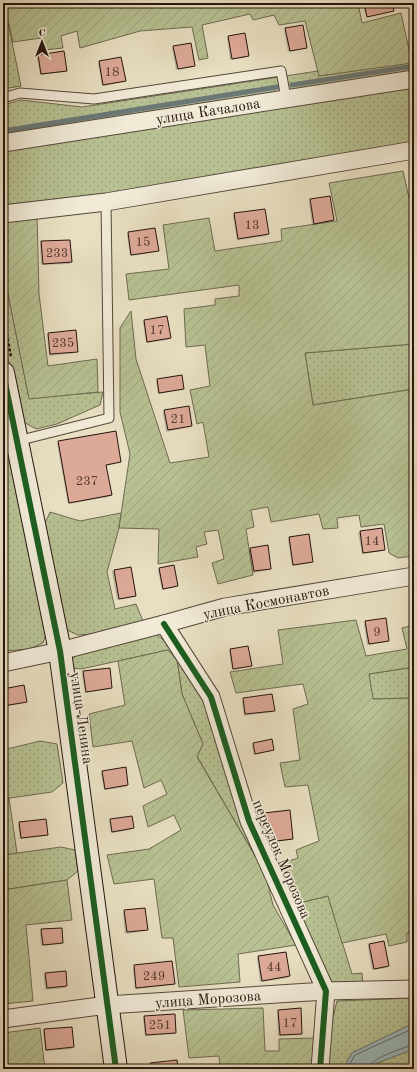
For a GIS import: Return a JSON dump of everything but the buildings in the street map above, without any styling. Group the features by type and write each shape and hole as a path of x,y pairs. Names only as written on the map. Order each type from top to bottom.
{"street":[{"name":"улица Качалова","path":"3,143 414,79"},
{"path":"3,214 106,202 414,150"},
{"name":"улица Ленина","path":"3,373 60,651 116,1069"},
{"name":"улица Космонавтов","path":"3,663 60,651 225,607 414,576"},
{"name":"переулок Морозова","path":"164,624 211,697 249,821 326,991 320,1069"},
{"name":"улица Морозова","path":"3,1019 107,1005 326,991 414,989"}],"lane":[{"path":"3,98 20,93 94,99 282,71 286,98"},
{"path":"17,440 109,418 106,202"}],"green space":[{"path":"3,3 21,86 3,89"},
{"path":"4,3 327,3 328,7 338,3 358,3 362,23 401,13 412,63 319,76 305,21 279,25 274,15 253,20 250,14 202,25 208,58 199,60 192,27 140,31 80,48 77,31 61,36 63,48 44,50 41,38 13,42"},
{"path":"414,62 414,73 3,138 3,105 21,100 82,107 318,71 319,76"},
{"path":"414,84 414,144 106,194 3,205 3,149"},
{"path":"403,171 414,220 414,251 411,252 414,269 414,344 305,353 313,405 414,389 414,556 398,558 389,553 384,524 361,527 359,515 337,518 338,528 323,529 319,514 271,522 268,507 251,510 254,527 246,529 253,575 218,584 212,563 224,559 218,530 204,532 207,544 196,547 198,557 158,564 159,529 119,528 130,454 120,412 120,328 131,311 136,359 170,463 209,457 203,422 197,424 190,390 210,386 205,345 186,347 184,309 215,305 215,299 239,296 239,285 129,300 126,274 169,269 163,225 209,218 215,251 282,241 281,229 337,221 329,183"},
{"path":"37,215 39,294 48,366 97,359 98,392 29,399 3,269 3,219"},
{"path":"3,269 29,398 103,392 100,405 57,424 36,429 20,420 3,335"},
{"path":"414,344 414,389 313,405 305,353"},
{"path":"3,425 46,634 43,643 29,649 4,651 3,650"},
{"path":"50,512 80,521 121,513 119,528 107,572 115,609 136,604 143,621 91,634 78,635 67,630 43,528"},
{"path":"356,620 366,656 407,649 402,628 414,625 414,667 369,674 373,699 414,698 414,882 412,883 414,892 414,931 407,933 407,942 389,946 386,934 342,943 328,896 295,904 277,865 298,858 296,850 319,841 308,785 285,787 280,763 300,760 293,709 308,704 303,684 236,693 230,672 283,664 278,630"},
{"path":"156,634 177,651 206,701 265,873 197,756 203,744 182,694 177,660 168,650 81,669 72,668 69,655"},
{"path":"168,650 177,660 182,694 203,744 197,757 265,873 273,905 296,945 238,954 240,982 179,987 173,938 162,938 154,879 114,884 107,855 149,849 181,830 174,815 148,827 143,806 167,794 161,780 144,788 132,741 93,747 89,714 125,705 118,661"},
{"path":"414,667 414,698 372,699 369,674"},
{"path":"40,741 57,744 63,783 52,792 3,799 3,750"},
{"path":"9,798 17,853 3,855 3,799"},
{"path":"61,847 75,850 78,871 67,880 3,890 3,855"},
{"path":"67,880 72,920 26,925 33,1001 3,1004 3,890"},
{"path":"328,896 352,974 362,973 363,985 331,986 295,904"},
{"path":"414,998 414,1023 352,1053 343,1069 328,1069 331,1026 337,1001"},
{"path":"263,1008 265,1051 279,1051 279,1039 314,1038 311,1069 220,1069 219,1056 189,1058 183,1010"},
{"path":"40,1028 45,1069 3,1069 3,1033"},
{"path":"414,1049 414,1069 371,1069 377,1063"}],"water":[{"path":"414,1023 414,1049 377,1063 371,1069 343,1069 352,1053"}],"waterway":[{"path":"292,85 414,66"},
{"path":"3,131 277,87"}],"cycle path":[{"path":"3,373 60,651 116,1069"},
{"path":"164,624 211,697 249,821 326,991 320,1069"}]}
